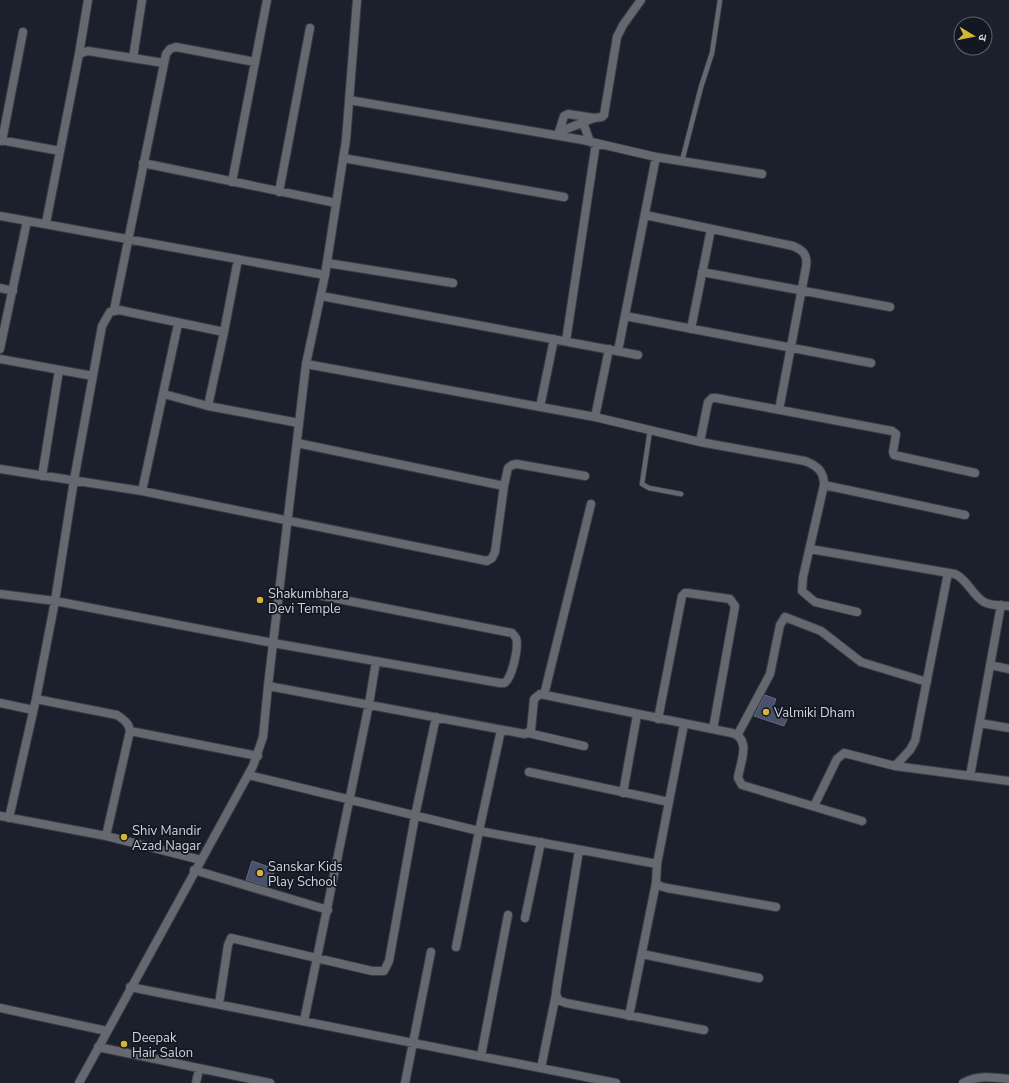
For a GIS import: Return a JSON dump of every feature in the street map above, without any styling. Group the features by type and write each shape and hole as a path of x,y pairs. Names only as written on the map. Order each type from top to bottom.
{"street":[{"path":"46,223 88,0"},
{"path":"133,58 142,0"},
{"path":"232,182 267,0"},
{"path":"79,1083 130,986 248,775 258,756 263,737 306,364 325,275 343,158 349,100 355,0"},
{"path":"559,133 583,122 602,117 605,111 619,31 641,0"},
{"path":"279,192 310,28"},
{"path":"23,32 1,140 60,151"},
{"path":"9,818 36,698 55,601 74,480 102,326 106,316 114,310 164,63 170,49 176,47 255,62"},
{"path":"79,54 88,51 164,63"},
{"path":"349,100 559,133 656,157 762,174"},
{"path":"559,133 564,116 568,114 594,118"},
{"path":"566,341 593,142 583,122"},
{"path":"618,351 656,157"},
{"path":"343,158 564,197"},
{"path":"143,163 336,203"},
{"path":"645,215 799,248 803,252 807,261 779,410"},
{"path":"0,216 46,223 129,240 325,275"},
{"path":"0,349 27,220"},
{"path":"691,329 711,229"},
{"path":"208,406 238,259"},
{"path":"327,263 453,283"},
{"path":"702,272 890,307"},
{"path":"0,288 13,290"},
{"path":"321,296 638,355"},
{"path":"114,310 224,332"},
{"path":"625,316 871,363"},
{"path":"142,491 178,324"},
{"path":"540,407 554,339"},
{"path":"595,417 609,349"},
{"path":"0,360 93,376"},
{"path":"306,364 595,417 700,442 805,461 813,464 820,469 824,476 824,486 803,577 802,591 815,602 857,612"},
{"path":"42,476 59,370"},
{"path":"164,394 208,406 299,423"},
{"path":"700,442 708,402 712,398 892,431 896,434 893,452 894,455 975,473"},
{"path":"297,443 504,486"},
{"path":"0,469 142,491 487,561 492,558 495,552 504,486 508,468 512,464 586,476"},
{"path":"824,486 965,515"},
{"path":"544,695 591,504"},
{"path":"810,549 948,573 962,577 980,600 985,603 1005,606 990,665 970,776"},
{"path":"895,766 910,750 915,742 948,573"},
{"path":"658,719 682,596 685,593 688,593 730,599 735,606 712,729"},
{"path":"0,594 55,601 273,643 504,683 510,678 517,644 516,637 512,633 505,630 313,594"},
{"path":"738,734 770,674 780,624 785,617 821,631 861,662 927,682"},
{"path":"304,1021 350,800 376,661"},
{"path":"990,665 1009,669"},
{"path":"268,686 501,730 528,733 584,746"},
{"path":"528,733 531,730 534,699 536,695 544,695 637,715 738,734 744,743 738,778 742,785 862,821"},
{"path":"36,698 117,715 126,721 130,731 106,836"},
{"path":"0,703 33,710"},
{"path":"623,793 637,715"},
{"path":"219,1004 228,945 231,938 318,957 372,971 384,971 389,962 415,816 436,717"},
{"path":"980,723 1009,728"},
{"path":"629,1016 656,883 658,864 684,724"},
{"path":"456,947 501,730"},
{"path":"130,731 258,756"},
{"path":"814,806 840,755 850,754 895,766 1009,782"},
{"path":"528,772 669,802"},
{"path":"248,775 479,831 658,864"},
{"path":"0,816 106,836 201,860"},
{"path":"525,918 541,842"},
{"path":"541,1068 556,993 579,850"},
{"path":"194,870 328,910"},
{"path":"656,883 660,886 668,888 776,907"},
{"path":"481,1056 508,915"},
{"path":"405,1083 431,952"},
{"path":"642,954 759,978"},
{"path":"130,986 616,1083"},
{"path":"556,993 558,1000 566,1003 704,1030"},
{"path":"0,1008 107,1031"},
{"path":"98,1047 270,1083"},
{"path":"196,1083 200,1069"},
{"path":"963,1083 971,1079 991,1077 1009,1079"}],"lane":[{"path":"682,161 701,87 712,54 720,0"},
{"path":"650,430 642,484 649,488 681,494"}],"building":[{"path":"765,695 776,699 773,707 785,712 784,715 788,717 784,726 754,716"},
{"path":"252,861 275,869 269,887 246,880"}],"place":[{"name":"Shakumbhara Devi Temple","path":"260,600"},
{"name":"Valmiki Dham","path":"766,712"},
{"name":"Shiv Mandir Azad Nagar","path":"124,837"},
{"name":"Sanskar Kids Play School","path":"260,873"},
{"name":"Deepak Hair Salon","path":"124,1044"}]}
